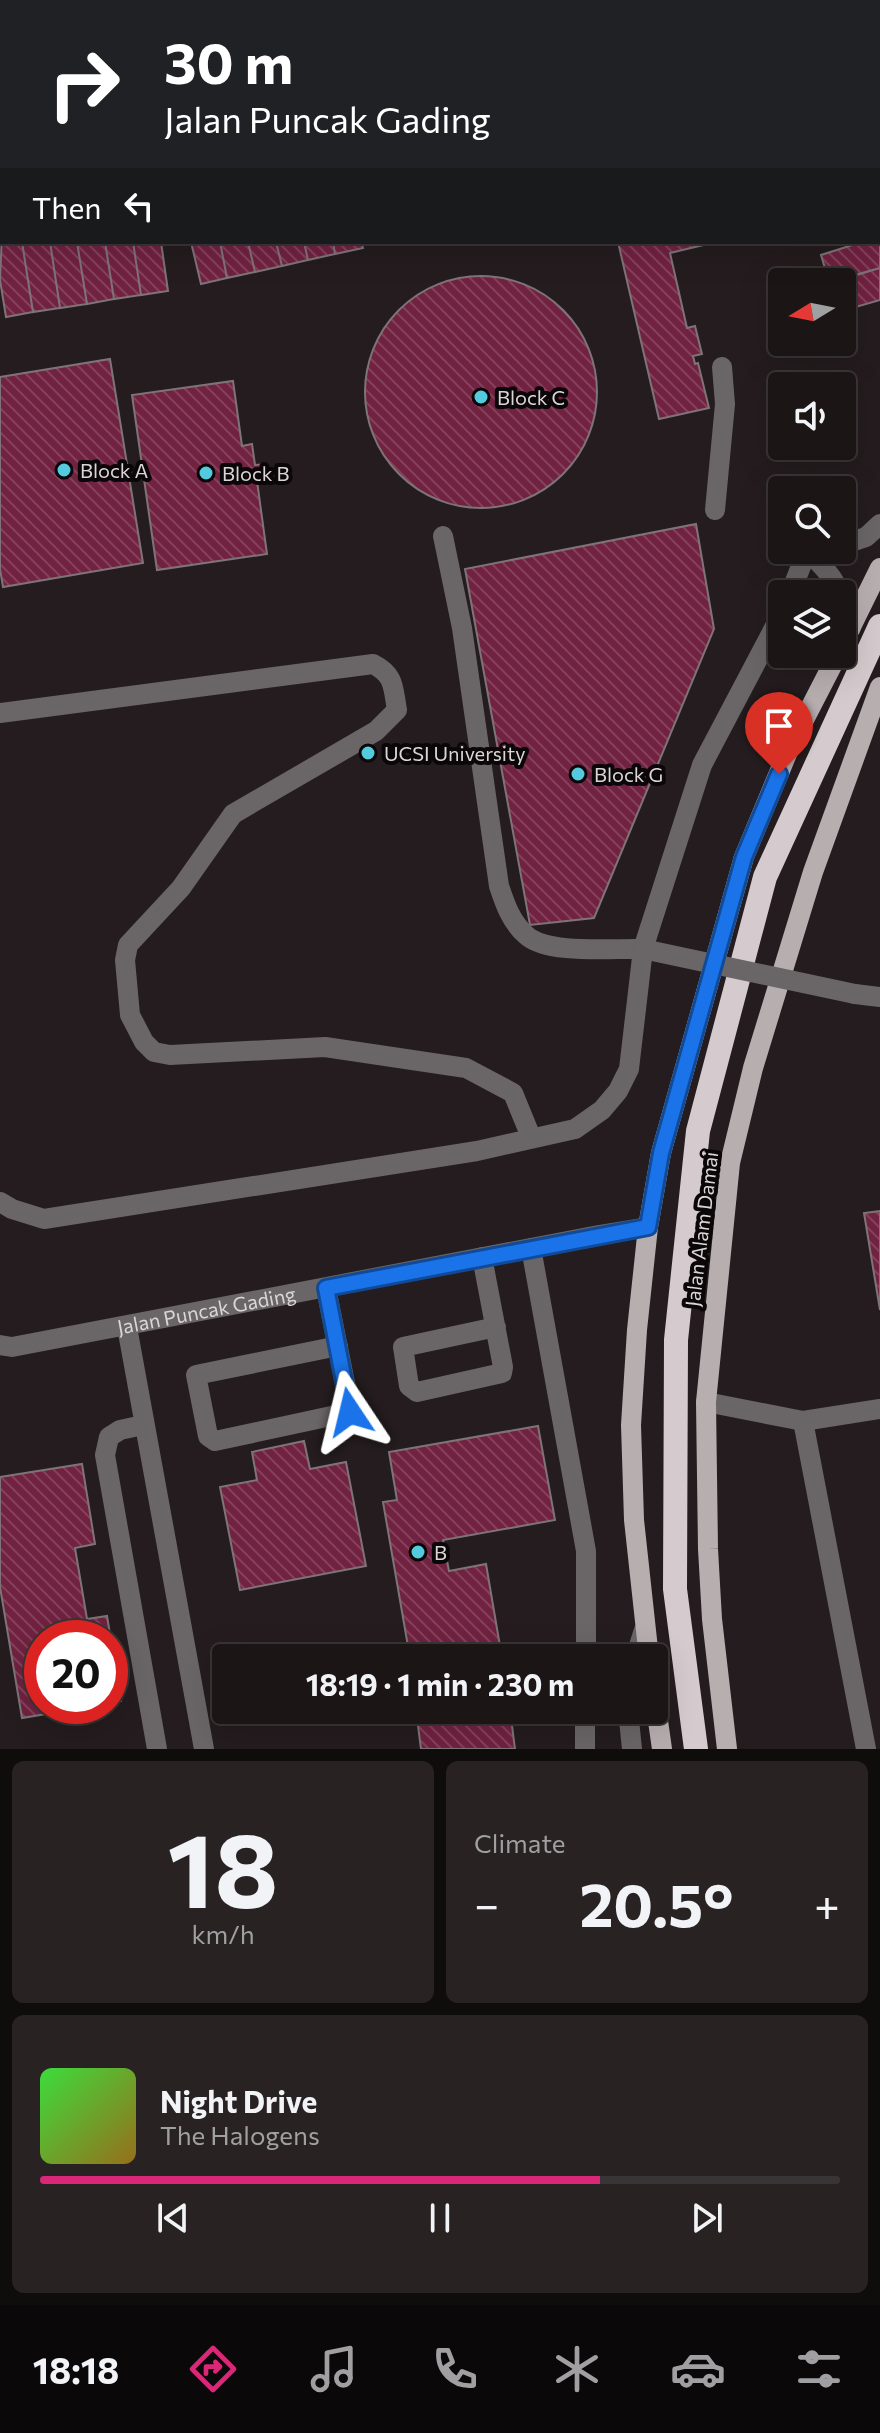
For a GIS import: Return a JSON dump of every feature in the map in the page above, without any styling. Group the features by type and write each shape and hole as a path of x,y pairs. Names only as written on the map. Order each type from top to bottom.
{"highway":[{"path":"696,1749 675,1589 676,1340 698,1131 765,877 880,626"},
{"path":"705,1749 683,1588 683,1541 685,1338 708,1131 775,879 880,646"}],"main road":[{"path":"856,616 880,568"},
{"path":"646,1644 634,1520 631,1425 648,1227 661,1153 744,857 789,749 831,668"},
{"name":"Jalan Alam Damai","path":"727,1749 712,1619 706,1402 730,1163 753,1068 813,872 880,687"},
{"path":"658,1724 662,1749"}],"lane":[{"path":"715,510 725,404 722,367"},
{"path":"856,540 866,537 880,524"},
{"path":"443,536 462,628 499,886 515,924 528,938 549,947 643,949 880,997"},
{"path":"0,1202 44,1219 477,1151 575,1129 602,1110 618,1091 629,1069 643,949 702,765 768,640"},
{"path":"0,713 373,664 385,670 392,680 397,710 390,720 233,814 181,888 128,945 125,960 130,1015 144,1042 154,1052 170,1055 325,1047 466,1068 513,1093 531,1137"},
{"name":"Jalan Puncak Gading","path":"0,1345 12,1347 127,1327 648,1227"},
{"path":"531,1248 586,1551 586,1644"},
{"path":"482,1257 496,1327 503,1367 502,1373 417,1392 409,1386 403,1347 496,1327"},
{"path":"326,1288 338,1346 350,1412 215,1441 208,1436 196,1375 338,1346"},
{"path":"127,1327 204,1749"},
{"path":"706,1402 803,1421 880,1409"},
{"path":"803,1421 866,1749"},
{"path":"143,1425 120,1430 109,1437 105,1455 157,1749"},
{"path":"640,1644 644,1630"},
{"path":"585,1724 585,1749"},
{"path":"629,1724 632,1749"}],"building":[{"path":"2,244 22,244 33,312 6,317 0,280"},
{"path":"22,244 50,244 60,308 33,312"},
{"path":"50,244 77,244 87,304 60,308"},
{"path":"77,244 105,244 114,299 87,304"},
{"path":"105,244 133,244 141,295 114,299"},
{"path":"133,244 161,244 168,291 141,295"},
{"path":"191,244 220,244 227,278 201,284"},
{"path":"220,244 248,244 255,272 227,278"},
{"path":"248,244 276,244 282,266 255,272"},
{"path":"276,244 304,244 308,260 282,266"},
{"path":"304,244 333,244 335,254 308,260"},
{"path":"333,244 362,244 363,248 335,254"},
{"path":"618,244 708,244 670,253 687,328 695,326 702,354 693,356 695,364 698,363 709,408 659,419"},
{"path":"856,244 880,244 880,268 856,275 856,268 825,268 821,255"},
{"path":"880,268 880,300 856,307 856,275"},
{"name":"Block C","path":"481,276 504,278 525,285 563,310 588,348 595,369 595,415 588,436 563,474 525,499 504,506 481,508 458,506 437,499 399,474 374,436 367,415 365,392 367,369 374,348 399,310 437,285 458,278"},
{"name":"Block A","path":"110,359 143,563 3,587 0,569 0,377"},
{"name":"Block B","path":"233,381 242,446 252,444 255,465 267,464 269,480 257,481 267,554 157,570 132,395"},
{"name":"Block G","path":"696,524 714,629 594,918 530,925 465,569"},
{"path":"880,1211 880,1310 864,1213"},
{"name":"B","path":"538,1426 555,1520 443,1540 449,1571 486,1564 500,1644 408,1644 383,1502 397,1500 389,1452"},
{"path":"304,1441 310,1469 346,1462 366,1566 240,1590 220,1487 257,1480 252,1452"},
{"path":"82,1464 95,1544 75,1548 87,1619 107,1616 108,1620 24,1620 22,1718 0,1587 0,1477"},
{"path":"418,1724 512,1724 515,1749 421,1749"}],"place":[{"name":"Block C","path":"481,397"},
{"name":"Block A","path":"64,470"},
{"name":"Block B","path":"206,473"},
{"name":"UCSI University","path":"368,753"},
{"name":"Block G","path":"578,774"},
{"name":"B","path":"418,1552"}],"route":[{"path":"350,1412 326,1288 648,1227 661,1153 744,857 779,774"}]}
